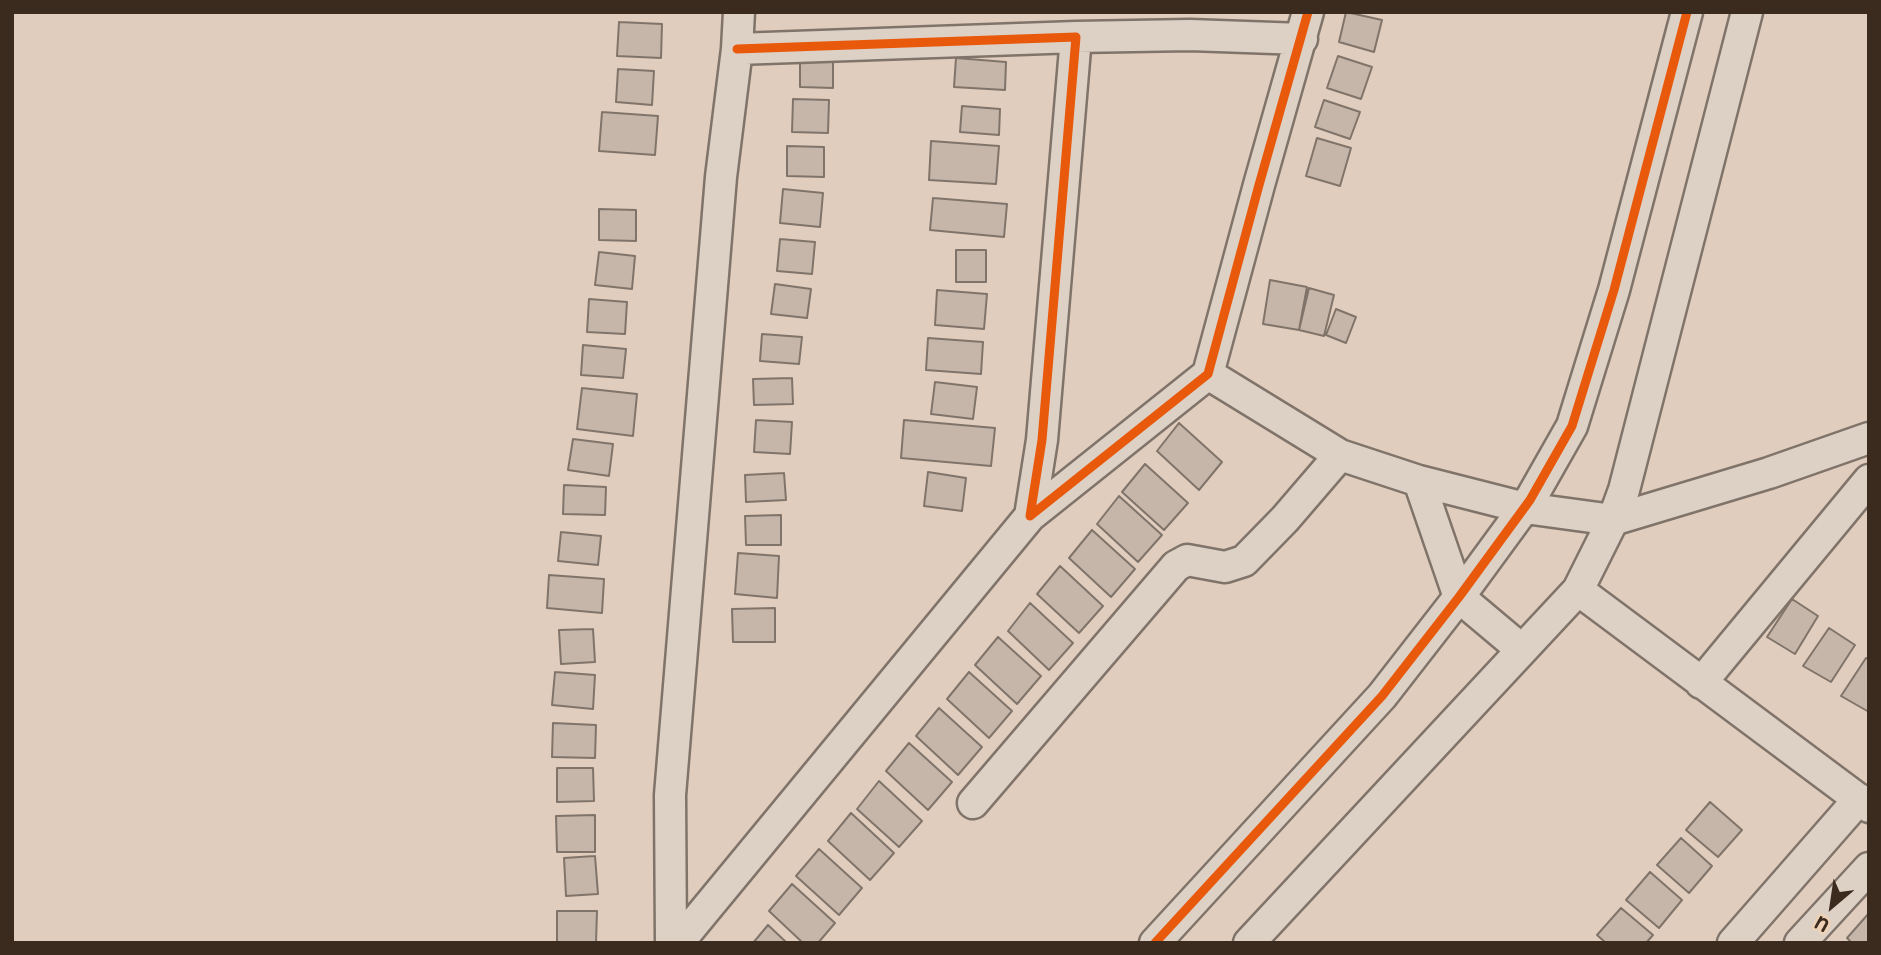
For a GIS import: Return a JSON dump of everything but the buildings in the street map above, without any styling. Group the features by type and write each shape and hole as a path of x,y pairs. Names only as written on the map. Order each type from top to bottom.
{"street":[{"path":"671,943 670,795 721,177 739,12"},
{"path":"1155,943 1382,696 1525,508 1572,426 1614,290 1687,12"},
{"path":"1249,943 1578,590 1613,520 1624,490 1747,12"},
{"path":"678,943 1030,516 1208,374 1305,26 1191,35 737,49"},
{"path":"1030,516 1042,440 1076,37"},
{"path":"1208,374 1340,455 1419,481 1525,508 1613,520 1869,438"},
{"path":"973,803 1176,566 1187,560 1225,567 1244,561 1285,519 1340,455"},
{"path":"1701,683 1869,480"},
{"path":"1419,481 1459,597 1522,650"},
{"path":"1578,590 1864,803 1733,943"},
{"path":"1800,943 1869,868"}],"cycle path":[{"path":"737,49 1076,37 1042,440 1030,516 1208,374 1308,12"},
{"path":"1155,943 1382,696 1530,500 1572,426 1614,290 1687,12"}]}
